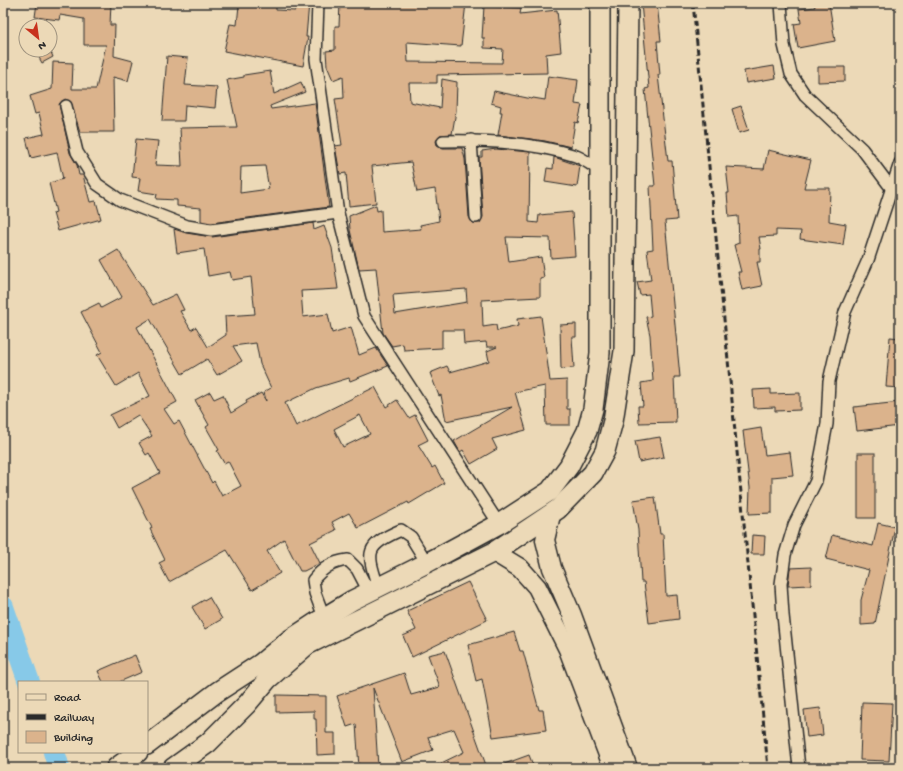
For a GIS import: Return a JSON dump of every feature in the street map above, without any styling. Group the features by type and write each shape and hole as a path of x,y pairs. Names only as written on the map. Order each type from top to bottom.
{"highway":[{"path":"148,745 217,692 260,664 288,641 324,617 499,524 550,491 569,466 587,431 593,409 600,352 600,3"},
{"path":"173,768 208,743 247,704 268,679 307,645 494,552 551,515 576,492 592,473 604,451 613,421 624,350 628,3"},
{"path":"599,272 625,270"},
{"path":"116,768 137,753"}],"main road":[{"path":"551,515 545,540 552,568 572,615 628,768"},
{"path":"494,552 520,568 537,587 568,649 613,768"}],"street":[{"path":"318,3 316,59 338,213 364,316 499,524"},
{"path":"781,3 784,45 791,74 805,95 862,149 892,189"},
{"path":"66,106 77,152 97,184 120,200 187,226 211,230 338,213"},
{"path":"443,141 471,140 534,146 577,157 600,170"},
{"path":"471,140 476,217"},
{"path":"799,768 783,615 781,584 785,555 794,525 816,481 827,424 829,381 845,312 868,260 900,163"},
{"path":"374,590 369,560 373,547 386,537 401,530 411,537 427,563"},
{"path":"324,617 315,593 313,580 322,569 338,561 348,560 374,590"}],"building":[{"path":"37,3 111,3 110,25 115,25 114,56 133,61 128,81 113,77 114,132 80,132 71,102 65,99 59,104 70,153 77,165 79,175 83,175 90,202 96,201 101,219 58,231 53,213 56,212 49,183 63,179 57,152 31,158 26,138 44,134 39,113 35,114 30,96 52,89 53,62 73,63 72,89 96,89 106,45 84,45 84,19 60,15 59,20 58,18 35,17"},
{"path":"245,3 276,3 276,10 295,11 296,3 309,3 306,37 308,37 303,66 224,51 230,24 237,25 239,5 244,5"},
{"path":"340,3 466,3 461,46 407,42 408,62 502,63 503,49 484,48 484,38 482,38 484,6 521,8 520,14 557,10 561,52 546,54 547,73 437,75 437,83 409,83 410,102 440,108 442,79 457,82 456,111 452,134 440,135 436,141 437,145 443,148 462,148 465,159 469,217 473,223 480,223 483,217 479,157 482,157 482,151 496,149 530,152 529,222 538,223 539,215 572,212 575,256 551,258 550,238 506,237 509,262 541,257 544,278 540,279 540,297 482,300 483,327 496,325 497,331 518,326 517,319 541,316 550,381 567,380 567,409 570,409 570,425 546,425 545,386 515,392 526,430 492,439 497,449 471,464 463,450 460,452 454,441 512,407 446,421 441,395 439,396 430,373 447,366 450,372 489,361 487,351 497,347 487,347 486,342 464,344 463,330 442,330 442,348 404,350 403,344 392,346 383,333 376,268 359,269 350,230 349,216 376,205 377,211 381,210 382,232 421,229 420,225 439,221 435,189 417,192 411,162 372,166 376,203 349,206 346,173 340,174 335,146 342,145 335,99 344,98 343,76 333,80 327,66 326,51 335,50 335,26 339,26","holes":["466,289 467,302 395,314 393,295"]},
{"path":"641,3 657,3 661,41 657,41 660,75 658,75 668,161 672,161 677,220 665,221 680,377 674,377 676,422 639,423 638,406 643,406 641,383 653,381 650,335 646,317 651,316 649,294 640,295 637,282 651,280 647,250 653,249 650,186 655,186 645,89 649,88"},
{"path":"814,3 829,3 835,41 798,48 794,24 801,23 799,9 815,7"},
{"path":"167,56 188,58 185,85 217,87 215,108 185,105 184,121 162,121"},
{"path":"39,58 51,58 42,63"},
{"path":"774,66 776,78 746,83 744,71"},
{"path":"818,67 845,67 845,81 818,82"},
{"path":"270,71 274,94 301,82 305,92 270,106 271,109 315,103 329,207 211,223 201,221 201,208 177,206 177,200 156,199 157,194 138,191 140,178 132,177 136,139 158,141 155,165 182,166 180,128 237,127 227,80 244,77 244,75","holes":["265,166 269,189 240,193 241,167"]},
{"path":"548,76 578,80 575,104 582,105 578,123 575,122 571,147 545,141 498,135 502,112 500,112 501,106 491,103 494,91 532,99 545,100"},
{"path":"741,106 749,130 739,133 732,109"},
{"path":"768,150 811,160 804,188 830,188 829,221 846,224 843,245 800,239 801,231 776,230 776,236 759,237 761,249 760,262 757,262 762,286 742,290 738,272 741,272 734,245 739,243 738,216 729,217 727,193 729,193 726,167 764,169"},
{"path":"554,157 580,166 577,187 545,182 547,168 553,169"},
{"path":"313,223 314,230 324,226 332,248 338,289 301,291 303,317 328,314 332,333 351,327 359,355 376,348 388,366 350,381 349,378 316,388 285,403 296,426 375,387 386,407 397,400 409,418 415,415 428,440 418,445 432,468 435,466 444,483 409,504 408,502 358,528 349,513 332,522 336,530 310,543 320,563 304,571 300,571 284,539 267,551 280,573 252,590 227,550 169,582 159,563 165,560 150,529 152,528 132,488 160,473 149,453 146,455 139,443 152,436 138,415 117,428 110,415 150,396 138,373 116,386 97,355 102,352 81,312 99,303 101,308 122,297 101,260 118,250 153,305 176,294 184,310 180,311 191,330 196,327 208,347 226,335 225,316 255,314 251,277 232,280 230,272 208,276 204,249 177,253 174,229 186,233 212,237","holes":["150,319 182,374 207,359 217,375 242,361 233,346 256,343 260,364 271,388 264,392 266,401 261,393 246,401 247,403 231,413 223,395 214,399 210,392 195,400 209,425 206,427 219,450 217,451 224,463 228,461 241,486 222,496 214,481 212,483 179,421 174,424 164,409 177,402 137,327","360,415 370,434 343,447 334,429"]},
{"path":"576,324 576,337 572,337 574,368 561,369 560,325"},
{"path":"890,337 900,338 900,388 886,387"},
{"path":"771,389 771,394 800,393 800,410 775,411 775,407 754,408 753,390"},
{"path":"900,402 900,426 857,431 854,407"},
{"path":"761,428 765,455 790,452 793,475 772,477 772,513 749,514 750,488 743,431"},
{"path":"660,437 664,457 639,462 635,441"},
{"path":"858,453 875,453 875,518 858,518"},
{"path":"655,497 660,534 663,534 666,596 677,595 679,619 649,623 644,582 641,582 638,530 633,500"},
{"path":"878,523 895,527 875,624 861,625 861,600 869,570 826,559 832,535 873,546"},
{"path":"752,535 765,536 764,554 751,554"},
{"path":"811,567 811,585 788,586 790,568"},
{"path":"468,582 487,620 412,657 403,636 416,630 407,611"},
{"path":"209,597 222,619 205,629 192,607"},
{"path":"514,632 520,651 523,651 539,710 543,710 546,730 493,737 482,679 476,681 468,645"},
{"path":"445,651 487,768 431,768 464,752 454,729 428,737 433,750 402,762 373,688 378,767 359,768 356,724 347,727 337,696 404,673 411,695 440,687 428,655"},
{"path":"135,655 142,672 121,681 103,681 98,671"},
{"path":"276,695 326,696 326,733 335,733 335,754 317,755 316,719 314,719 314,711 276,712"},
{"path":"862,702 892,703 889,761 860,760"},
{"path":"820,708 823,735 807,737 804,710"},
{"path":"529,755 534,768 496,767"}],"waterway":[{"path":"3,607 29,681"},
{"path":"54,753 59,768"}],"railway":[{"path":"693,3 768,768"}]}
